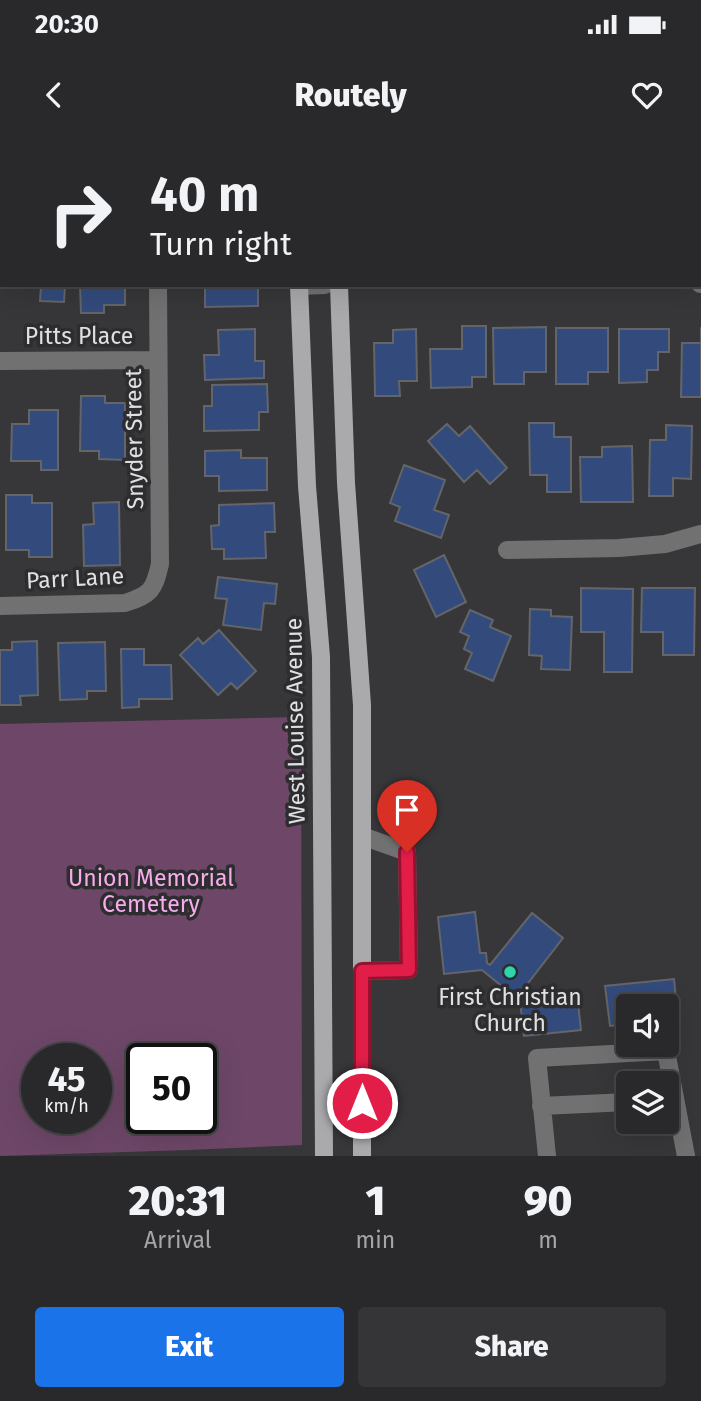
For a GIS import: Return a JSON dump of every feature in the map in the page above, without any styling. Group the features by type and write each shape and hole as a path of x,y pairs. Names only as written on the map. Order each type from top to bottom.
{"main road":[{"name":"West Louise Avenue","path":"299,287 307,486 321,657 324,1156"},
{"path":"339,287 346,483 362,705 362,1156"}],"street":[{"name":"Snyder Street","path":"150,591 156,581 160,564 158,287"},
{"name":"Pitts Place","path":"0,361 158,360"},
{"path":"507,550 619,548 665,544 701,534"},
{"name":"Parr Lane","path":"0,606 125,603 142,598 150,591"},
{"path":"362,836 407,852 409,970 362,971"},
{"path":"547,1156 537,1058 666,1051 668,1071"},
{"path":"541,1106 616,1103"},
{"path":"679,1130 686,1156"}],"green space":[{"name":"Union Memorial Cemetery","path":"301,717 302,1145 0,1156 0,724"}],"building":[{"path":"41,287 65,287 64,302 40,301"},
{"path":"80,287 125,287 125,305 104,305 104,313 81,313"},
{"path":"205,287 267,287 258,288 258,306 205,307"},
{"path":"462,326 486,326 486,377 472,377 472,387 431,388 430,349 462,349"},
{"path":"546,327 546,372 524,372 524,384 494,384 493,328"},
{"path":"556,328 608,328 608,372 588,372 588,384 556,384"},
{"path":"255,329 255,361 264,361 264,378 205,380 204,355 219,355 218,330"},
{"path":"416,329 417,381 399,381 400,396 375,396 374,343 393,343 393,330"},
{"path":"619,329 669,329 669,352 658,352 658,370 647,370 647,382 619,383"},
{"path":"682,343 701,343 701,397 681,397"},
{"path":"267,384 268,412 259,412 259,430 204,431 204,406 212,406 212,385"},
{"path":"81,396 105,396 105,403 125,403 125,460 99,459 99,451 80,451"},
{"path":"29,410 58,410 58,470 41,470 41,461 11,461 12,424 29,424"},
{"path":"529,423 554,423 554,437 571,437 571,492 547,492 547,475 530,475"},
{"path":"447,424 459,436 470,426 507,468 490,484 477,470 464,482 428,441"},
{"path":"666,425 692,426 691,479 673,478 673,496 649,496 650,440 666,440"},
{"path":"632,446 633,502 581,502 580,457 602,457 602,447"},
{"path":"241,450 241,458 267,458 267,490 219,491 219,476 205,476 205,451"},
{"path":"404,465 445,480 434,510 449,515 441,538 395,521 400,507 390,503"},
{"path":"6,495 32,495 32,503 52,503 52,557 29,557 29,550 6,550"},
{"path":"119,502 120,565 84,566 83,525 94,524 93,503"},
{"path":"274,503 275,532 265,532 266,558 224,559 224,549 212,549 211,526 219,525 219,505"},
{"path":"444,555 466,602 436,617 414,570"},
{"path":"218,577 277,584 275,604 264,603 261,630 223,625 227,599 215,598"},
{"path":"581,588 633,589 632,672 604,672 604,632 581,632"},
{"path":"642,588 695,588 694,655 663,655 663,632 641,632"},
{"path":"530,609 551,610 551,616 572,617 570,670 541,669 542,656 529,655"},
{"path":"470,610 493,620 490,627 511,636 493,681 465,669 472,653 464,649 469,636 460,632"},
{"path":"219,630 256,671 237,689 231,683 218,695 180,655 198,638 203,644"},
{"path":"37,641 38,695 20,696 21,705 0,705 0,650 12,650 12,642"},
{"path":"105,642 106,691 87,691 87,699 60,700 58,643"},
{"path":"121,649 144,649 144,665 171,665 172,699 139,699 139,707 122,708"},
{"name":"First Christian Church","path":"475,912 480,953 486,953 487,963 490,965 532,913 563,938 522,991 526,994 542,992 543,998 577,994 581,1030 524,1036 520,1001 482,970 444,974 438,917"},
{"path":"674,979 676,994 616,994 616,1025 610,1026 605,986"}],"place":[{"name":"First Christian Church","path":"510,972"}],"route":[{"path":"362,1103 362,971 409,970 407,852"}]}
